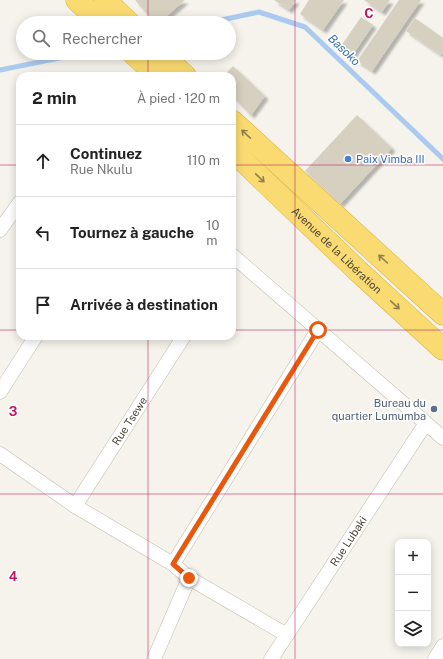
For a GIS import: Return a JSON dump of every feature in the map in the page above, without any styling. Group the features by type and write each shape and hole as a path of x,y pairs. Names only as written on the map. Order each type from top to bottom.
{"highway":[{"path":"77,0 110,16"},
{"path":"149,61 175,72"},
{"path":"236,125 443,314"},
{"name":"Avenue de la Libération","path":"236,154 443,350"}],"street":[{"path":"0,230 16,208"},
{"path":"236,260 443,438"},
{"path":"173,564 318,330"},
{"path":"0,392 33,340"},
{"name":"Rue Tsewe","path":"75,506 181,340"},
{"name":"Rue Lubaki","path":"271,659 426,423"},
{"path":"0,454 75,506 173,564 189,578 287,635"},
{"path":"154,659 189,578"},
{"path":"435,659 443,646"}],"building":[{"path":"135,0 185,0 167,16 149,16"},
{"path":"274,0 296,0 289,10"},
{"path":"309,0 344,0 323,30 300,14"},
{"path":"364,0 390,0 382,12"},
{"path":"399,0 421,0 372,71 357,61"},
{"path":"361,17 373,25 351,57 339,49"},
{"path":"415,18 443,38 443,53 441,55 406,31"},
{"path":"233,66 265,96 251,115 236,100 236,72 227,72"},
{"name":"Paix Vimba III","path":"357,115 392,148 340,204 305,171"}],"waterway":[{"name":"Basoko","path":"236,17 259,12 305,27 443,159"},
{"name":"Basoko","path":"0,70 49,60"}],"place":[{"name":"Paix Vimba III","path":"348,159"},
{"name":"Bureau du quartier Lumumba","path":"434,409"}],"route":[{"path":"189,578 173,564 318,330"}]}
